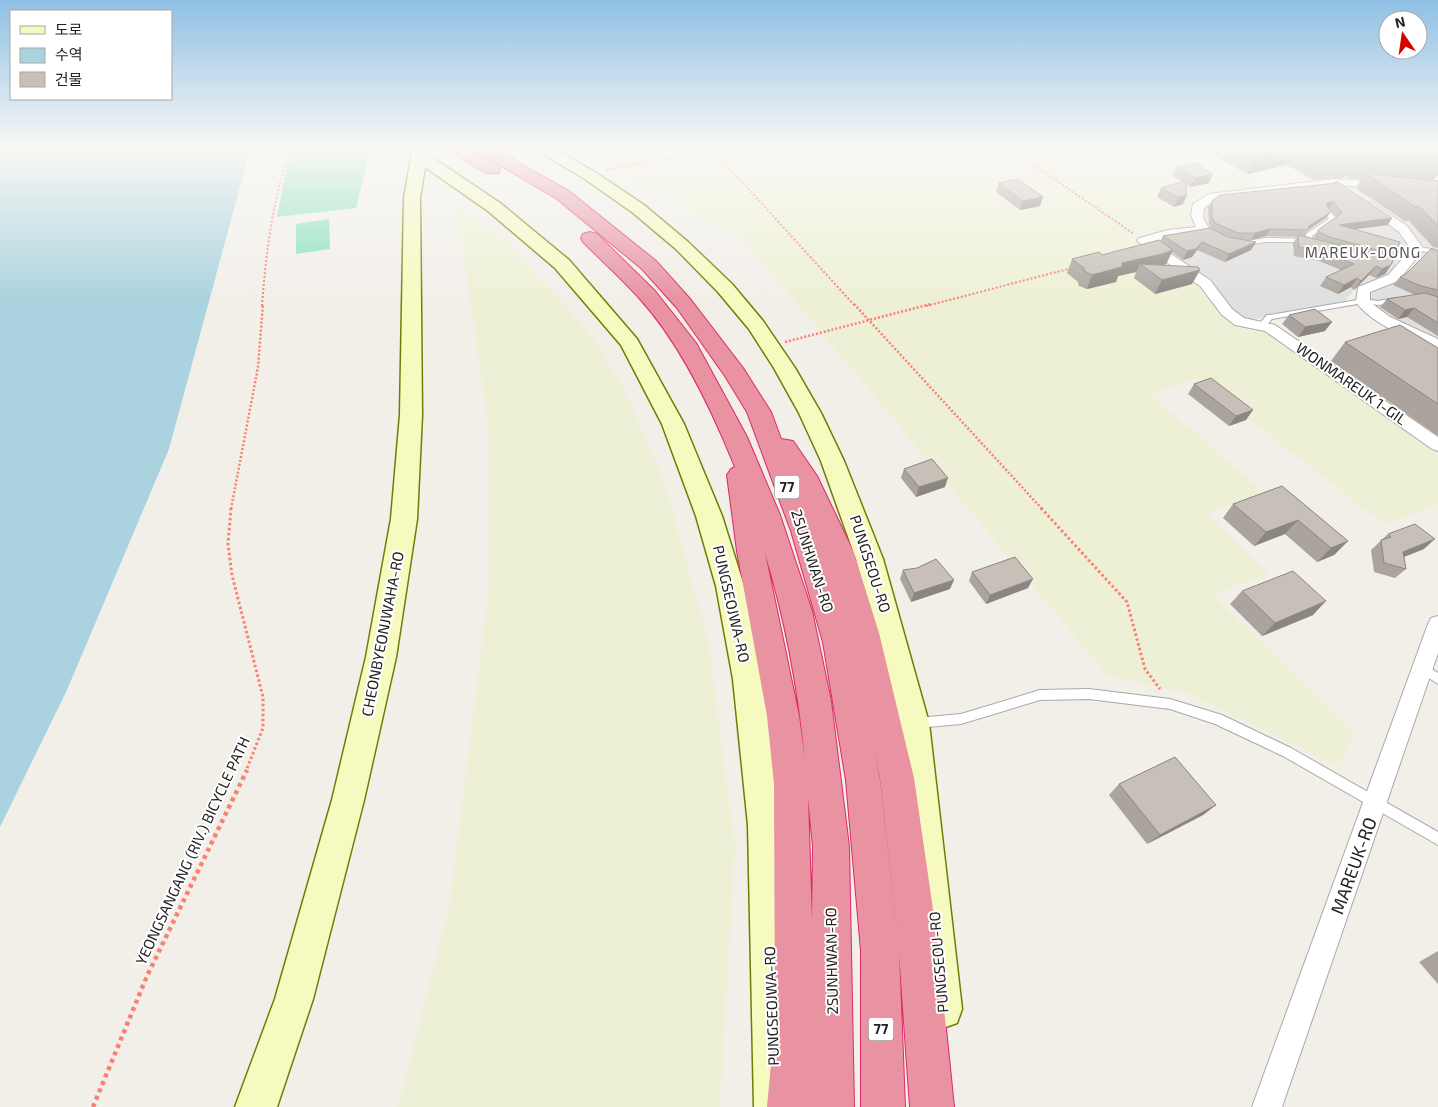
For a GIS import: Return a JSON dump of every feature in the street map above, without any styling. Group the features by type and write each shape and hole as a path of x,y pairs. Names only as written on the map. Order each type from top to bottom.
{"highway":[{"name":"2SUNHWAN-RO","path":"539,198 609,255 648,295 747,424 804,531 838,642 863,780 880,951 883,1107"},
{"name":"2SUNHWAN-RO","path":"567,198 649,265 684,304 735,373 768,515 794,602 815,701 831,846 832,1107"},
{"path":"747,424 751,551 783,716 791,784 795,1021 789,1107"},
{"path":"747,424 791,456 818,506 840,553 864,633 897,778 917,930 932,1107"}],"street":[{"name":"CHEONBYEONJWAHA-RO","path":"256,1107 294,998 348,800 381,657 404,519 411,415 412,198"},
{"name":"PUNGSEOJWA-RO","path":"482,198 562,264 630,343 673,424 709,516 730,586 748,679 765,825 775,1107"},
{"name":"PUNGSEOU-RO","path":"625,198 681,243 727,290 770,346 808,411 854,512 882,596 914,724 938,937 948,1079 948,1107"},
{"path":"1142,240 1168,234 1207,232 1198,222 1196,212 1199,204 1212,198"},
{"path":"1358,198 1398,224 1410,236 1418,249 1397,267 1393,278 1363,290 1363,301 1367,307 1386,320 1438,344"},
{"name":"WONMAREUK 1-GIL","path":"1142,240 1205,283 1227,312 1240,322 1270,328 1438,445"},
{"name":"MAREUK-RO","path":"1267,1107 1376,803 1430,673 1438,624"}],"lane":[{"path":"1234,244 1251,244 1266,240 1313,243 1308,235 1333,218 1328,211"},
{"path":"1418,249 1438,252"},
{"path":"1262,325 1270,318 1363,301 1378,303 1408,298"},
{"path":"914,724 961,720 1040,695 1089,694 1170,704 1218,719 1270,744 1438,839"}],"path":[{"name":"YEONGSANGANG (RIV.) BICYCLE PATH","path":"93,1107 110,1060 145,981 250,763 263,728 262,697 232,575 228,544 229,521 258,367 266,257 276,198"},
{"path":"756,198 1127,602 1145,669 1170,704"},
{"path":"1081,198 1142,240"},
{"path":"770,346 1077,267"}],"shaded area":[{"path":"1248,198 1301,198 1391,222 1410,244 1402,251 1391,272 1384,277 1357,287 1342,304 1273,314 1253,320 1241,320 1151,243 1206,226 1200,210 1207,203"},
{"path":"1365,198 1438,198 1438,341 1389,318 1369,303 1368,293 1406,279 1427,248 1399,220"}],"green space":[{"path":"281,198 359,198 356,208 277,217"},
{"path":"668,198 1197,198 1187,205 1189,227 1125,235 1196,285 1227,322 1242,329 1270,334 1438,455 1438,504 1385,525 1197,379 1149,393 1263,492 1207,513 1269,573 1212,595 1354,732 1340,767 1186,693 1108,676 740,235"},
{"path":"457,209 504,238 596,341 627,396 664,481 708,639 735,846 720,1107 398,1107 450,902 489,584 489,432"},
{"path":"329,219 330,249 296,254 296,224"}],"water":[{"path":"0,198 237,198 169,449 67,690 0,827"}],"building":[{"path":"1019,198 1040,198 1023,201"},
{"path":"1216,198 1361,198 1392,218 1339,225 1400,242 1395,255 1330,237 1319,232 1318,230 1342,213 1333,201 1326,204 1331,212 1309,226 1308,230 1270,229 1255,233 1238,233 1215,223 1212,217 1212,201"},
{"path":"1402,198 1438,198 1438,226 1418,205 1417,208"},
{"path":"1210,228 1228,237 1256,242 1229,254 1202,242 1196,249 1187,251 1163,236"},
{"path":"1298,235 1394,258 1391,265 1382,269 1376,266 1361,281 1357,278 1344,285 1326,277 1354,264 1325,252 1299,247"},
{"path":"1159,240 1173,250 1122,263 1122,267 1092,275 1084,271 1084,268 1072,259 1099,252 1102,255"},
{"path":"1431,249 1438,251 1438,290 1421,286 1400,277 1406,274"},
{"path":"1140,264 1198,267 1200,270 1162,280"},
{"path":"1425,293 1438,297 1438,323 1414,308 1405,310 1387,299"},
{"path":"1315,309 1332,322 1305,327 1289,315"},
{"path":"1400,325 1438,348 1438,404 1345,342"},
{"path":"1211,378 1253,410 1236,416 1194,384"},
{"path":"932,459 948,478 919,487 904,469"},
{"path":"1282,486 1348,541 1331,548 1298,520 1266,532 1233,504"},
{"path":"1415,524 1435,539 1403,552 1406,569 1384,563 1381,540 1391,537 1388,534"},
{"path":"1015,557 1033,579 990,595 972,572"},
{"path":"936,559 954,580 914,593 903,570 917,568"},
{"path":"1293,571 1326,601 1275,623 1242,591"},
{"path":"1175,757 1216,805 1160,835 1119,784"}],"district":[{"name":"MAREUK-DONG","path":"1363,253"}]}
